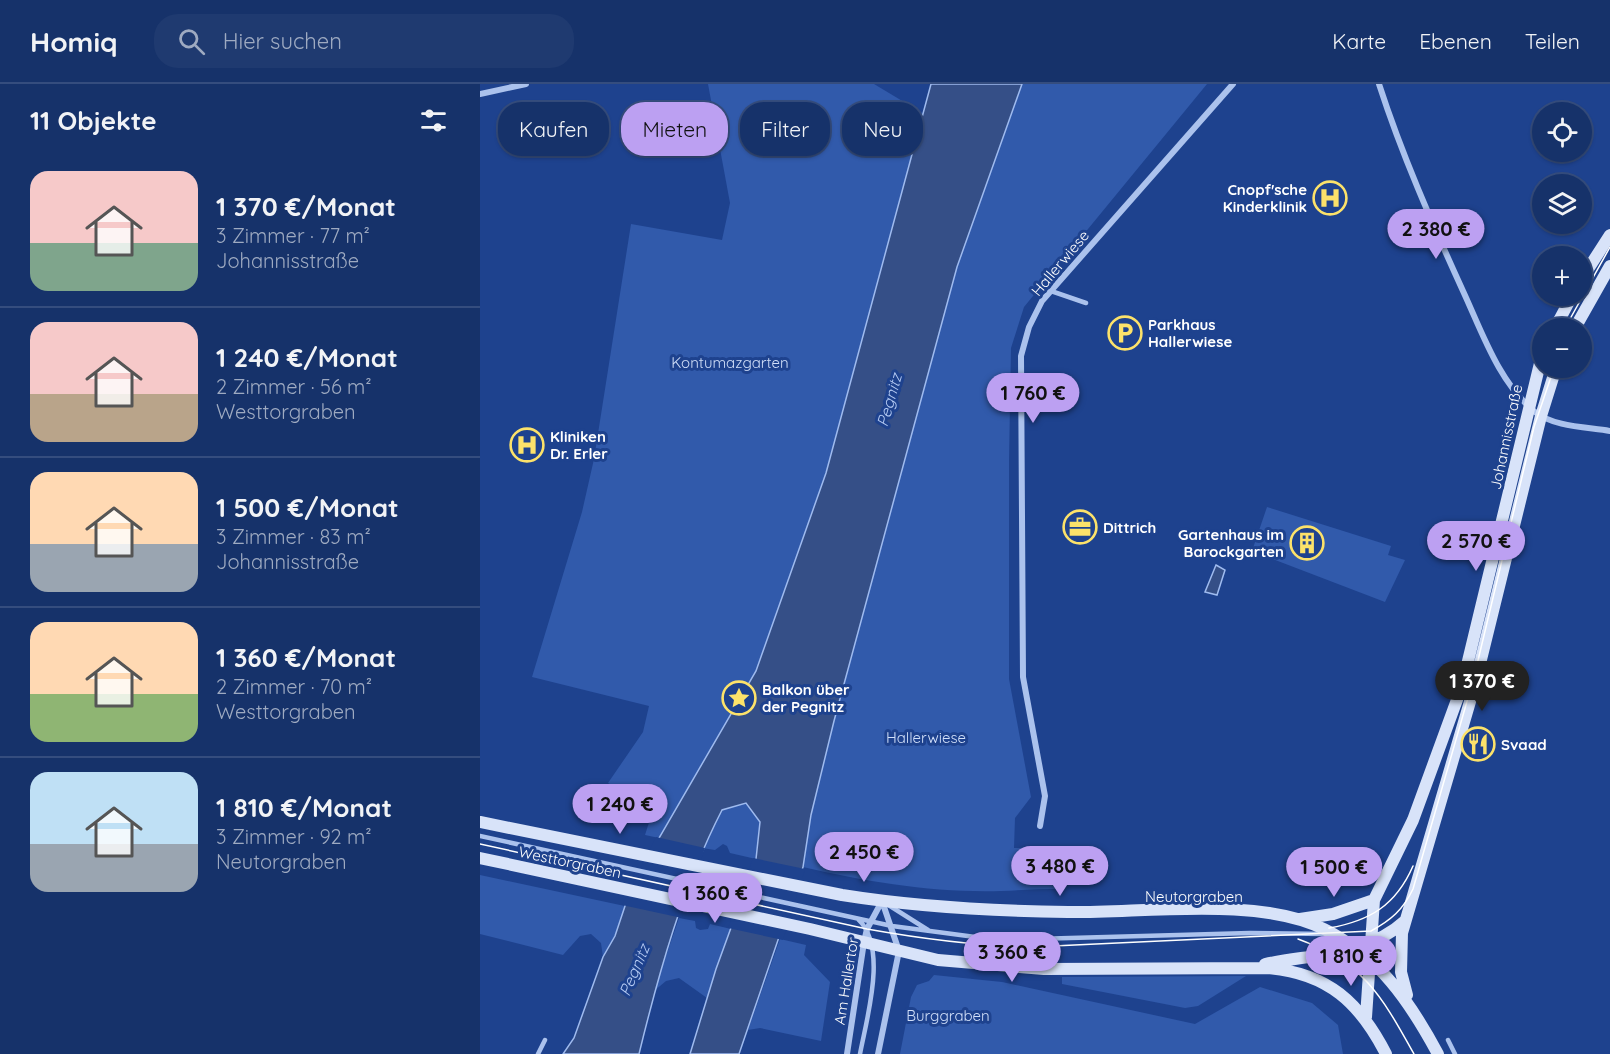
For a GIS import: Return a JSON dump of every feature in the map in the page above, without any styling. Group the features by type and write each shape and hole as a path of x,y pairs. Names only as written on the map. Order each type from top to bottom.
{"main road":[{"path":"1592,263 1610,235"},
{"path":"1581,318 1610,266"},
{"name":"Johannisstraße","path":"1368,958 1374,900 1413,820 1462,686 1536,378"},
{"name":"Johannisstraße","path":"1410,1004 1402,982 1400,961 1405,921 1419,881 1474,688 1541,416 1553,378"},
{"name":"Westtorgraben","path":"480,822 820,891 882,901"},
{"name":"Westtorgraben","path":"480,858 868,943"},
{"path":"1299,919 1333,914 1374,900"},
{"name":"Neutorgraben","path":"882,901 1007,911 1254,911 1299,919 1334,934 1368,958 1410,1004 1438,1054"},
{"path":"1243,968 1370,944 1389,934 1405,921"},
{"path":"868,943 938,960 1030,969 1276,969 1308,976 1337,991 1365,1017 1386,1054"},
{"path":"1365,1017 1368,958"}],"street":[{"path":"480,94 526,84"},
{"name":"Hallerwiese","path":"1040,826 1045,796 1023,677 1021,356 1029,327 1042,301 1233,84"},
{"path":"1379,84 1394,131 1433,225 1492,355 1506,377 1528,405 1541,416 1610,431"},
{"path":"878,1054 899,951 882,901"},
{"name":"Am Hallertor","path":"847,1050 868,943 867,929 882,901"}],"lane":[{"path":"1051,291 1086,303"},
{"path":"480,836 858,919 930,932 998,939 1250,933 1334,934"},
{"path":"882,901 930,932"},
{"path":"858,919 867,929"},
{"name":"Am Hallertor","path":"860,1054 873,976 868,943"},
{"path":"538,1054 544,1040"},
{"path":"1448,1040 1455,1054"}],"green space":[{"name":"Kontumazgarten","path":"708,84 874,84 904,102 842,102 842,156 913,156 826,473 756,671 659,838 645,835 651,816 633,797 608,783 643,732 649,706 532,677 582,512 594,459 631,224 722,240 730,203 721,156 728,156 728,102 711,102"},
{"name":"Hallerwiese","path":"1022,84 1207,84 1024,307 1011,348 1009,679 1031,797 1015,818 1014,848 1060,847 1062,889 976,891 926,888 876,882 803,867 811,815 834,721 957,267"},
{"path":"1267,507 1391,546 1388,555 1405,560 1385,602 1252,551"},
{"path":"746,803 760,822 756,859 730,853 727,846 723,844 715,850 702,848 722,810"},
{"path":"480,875 625,906 615,936 603,957 601,943 591,934 580,936 563,955 480,934"},
{"path":"679,918 695,921 696,928 700,930 708,929 710,924 731,929 707,998 679,978 666,981 654,991"},
{"path":"780,939 806,945 804,955 830,982 821,1041 760,1028 748,1030"},
{"name":"Burggraben","path":"934,975 1002,982 1195,1024 1260,987 1312,1003 1338,1025 1343,1054 900,1054 911,997 917,985 929,981"},
{"path":"1246,976 1198,1006 1185,1008 1062,984 1062,977"}],"water":[{"name":"Pegnitz","path":"931,84 1022,84 957,267 834,721 811,815 803,867 739,1054 690,1054 716,969 756,859 760,822 746,803 722,810 695,869 673,930 639,1054 563,1054 574,1038 603,957 615,936 625,906 659,838 756,671 826,473 912,156 923,156 923,114"},
{"path":"1216,565 1225,570 1217,595 1205,592"}],"pier":[{"path":"656,837 705,848 682,918 622,905"},
{"path":"753,858 805,869 806,866 783,940 728,928"}],"tram line":[{"path":"1571,318 1610,247"},
{"path":"480,844 867,929 970,944 1032,947 1371,931 1396,914 1413,889 1474,677 1534,427 1551,378"},
{"path":"1329,928 1357,921 1380,909 1398,891 1413,866"},
{"path":"1298,939 1321,948 1355,970 1380,998 1414,1054"}],"place":[{"name":"Cnopf'sche Kinderklinik","path":"1330,198"},
{"name":"Parkhaus Hallerwiese","path":"1125,333"},
{"name":"Kliniken Dr. Erler","path":"527,445"},
{"name":"Dittrich","path":"1080,527"},
{"name":"Gartenhaus im Barockgarten","path":"1307,543"},
{"name":"Balkon über der Pegnitz","path":"739,698"},
{"name":"Svaad","path":"1478,744"}]}
